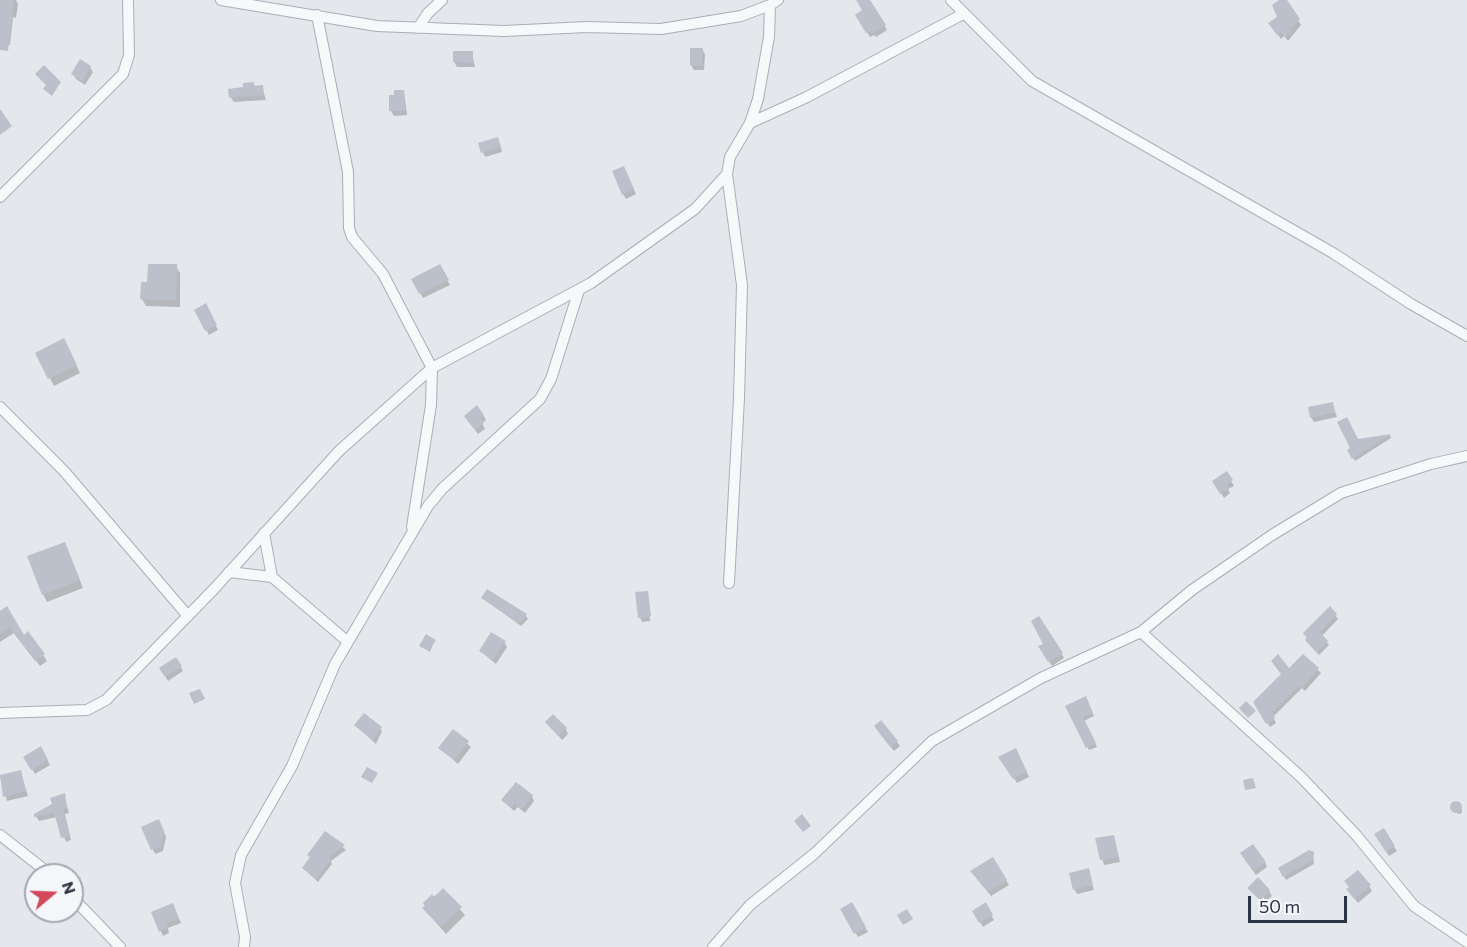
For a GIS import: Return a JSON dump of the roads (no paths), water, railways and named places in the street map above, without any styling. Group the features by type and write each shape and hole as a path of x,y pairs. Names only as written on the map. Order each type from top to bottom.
{"street":[{"path":"0,197 123,74 129,56 128,0"},
{"path":"221,0 377,26 504,31 587,27 661,29 741,16 774,3 759,99 750,123 730,157 727,174 742,285 739,398 729,583"},
{"path":"418,28 428,13 442,0"},
{"path":"951,0 1032,81 1333,253 1411,304 1467,336"},
{"path":"750,123 807,97 963,14"},
{"path":"317,15 348,172 349,228 352,237 383,274 432,368 434,384 412,531"},
{"path":"0,713 87,710 106,700 188,616 364,427 422,380 432,368 579,290 695,209 727,174"},
{"path":"244,947 235,883 241,855 292,766 335,664 412,531 442,489 540,399 551,379 579,290"},
{"path":"0,407 64,471 188,616"},
{"path":"713,947 750,906 814,854 932,741 1041,678 1141,632 1192,590 1272,535 1341,493 1431,464 1467,456"},
{"path":"264,533 272,577"},
{"path":"229,572 272,577 348,642"},
{"path":"1141,632 1301,777 1358,836 1414,906 1467,942"},
{"path":"0,835 36,863"},
{"path":"84,910 117,946"}]}
